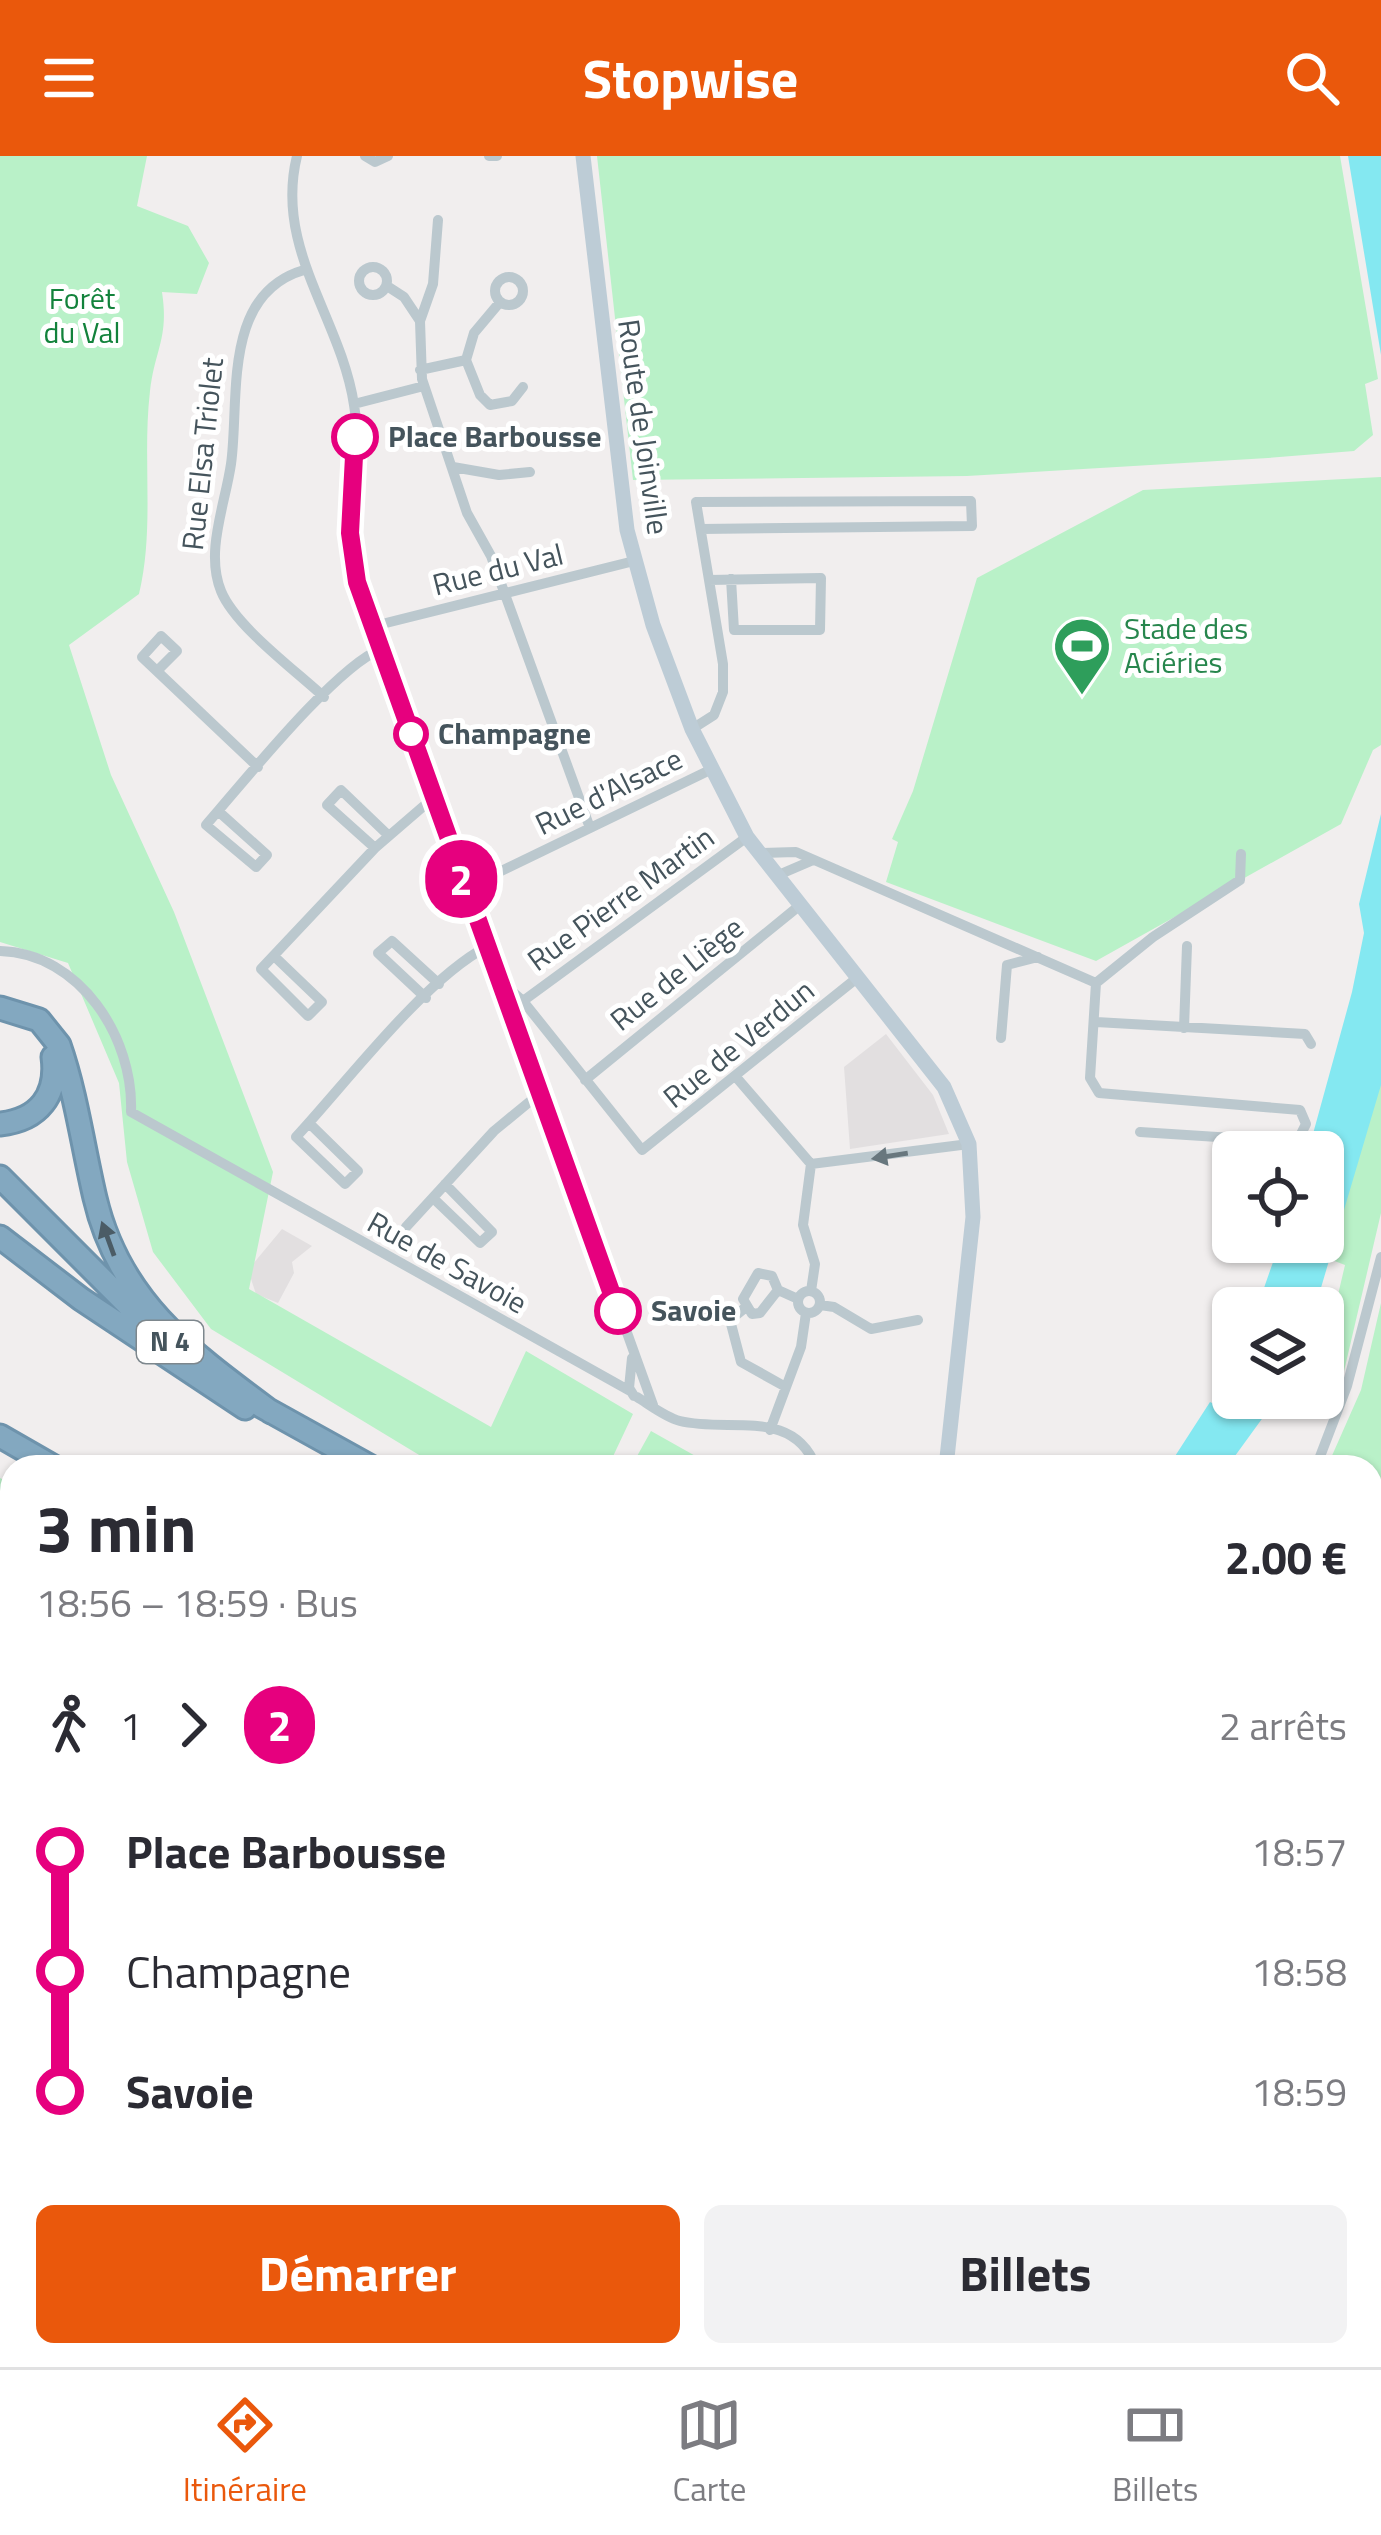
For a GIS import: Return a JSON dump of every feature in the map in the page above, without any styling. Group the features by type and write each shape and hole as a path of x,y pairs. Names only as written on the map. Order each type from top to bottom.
{"highway":[{"name":"N 4","path":"0,1012 25,1021 40,1033 55,1073 53,1088 37,1111 0,1124"},
{"name":"N 4","path":"0,1012 39,1020 58,1045 101,1221 130,1287 178,1341 271,1418"},
{"name":"N 4","path":"0,1177 62,1245 155,1331 271,1418"},
{"name":"N 4","path":"0,1189 93,1287 271,1418 346,1455"},
{"name":"N 4","path":"0,1237 80,1299 332,1455"},
{"path":"0,1439 29,1455"}],"main road":[{"name":"Route de Joinville","path":"583,156 621,497 634,561 692,729 758,853 944,1088 968,1144 974,1216 947,1455"}],"street":[{"path":"297,156 292,206 304,270 346,367 354,404 352,558 464,889 632,1348 637,1387"},
{"path":"365,156 375,162 388,156"},
{"path":"438,220 433,284 420,321 420,370 467,513 505,593 590,828"},
{"name":"Rue Elsa Triolet","path":"304,270 279,282 256,310 240,345 232,397 233,444 214,553 228,606 324,697"},
{"path":"387,286 404,297 420,321"},
{"path":"500,302 474,333 466,360 490,405 512,401 523,387"},
{"path":"420,370 466,360"},
{"path":"354,404 424,386"},
{"path":"453,467 499,475 530,472"},
{"path":"692,729 714,715 724,679 709,580 700,530 696,502 971,501 972,526 700,530"},
{"name":"Rue du Val","path":"374,626 634,561"},
{"path":"709,580 730,579 821,578 820,630 734,630 730,579"},
{"path":"218,811 267,854 256,867 206,825 218,811 257,767 324,697 381,649"},
{"path":"157,671 257,767"},
{"name":"Rue d'Alsace","path":"464,889 710,770"},
{"path":"375,848 327,805 341,790 388,835"},
{"path":"274,956 322,1002 308,1016 262,969 274,956 375,848 388,835 433,798"},
{"name":"Rue Pierre Martin","path":"523,1000 748,837"},
{"path":"758,853 789,849 1096,983"},
{"path":"1096,983 1153,937 1240,880 1241,854"},
{"path":"776,877 811,861"},
{"name":"Rue de Liège","path":"585,1080 800,906"},
{"path":"993,938 1006,965 1001,1038"},
{"path":"425,998 378,953 392,941 439,984"},
{"path":"309,1123 358,1172 345,1184 296,1137 425,998 464,959 486,946"},
{"path":"1184,1028 1187,946"},
{"name":"Rue de Savoie","path":"0,951 45,962 83,986 120,1041 132,1088 131,1112 613,1383 637,1387 677,1421 741,1421 800,1439 809,1455"},
{"path":"1006,965 1038,957"},
{"path":"496,978 523,1000 585,1080"},
{"name":"Rue de Verdun","path":"585,1080 637,1147 651,1147 857,978"},
{"path":"1096,983 1090,1078 1106,1098 1300,1110 1306,1124 1297,1142 1140,1132"},
{"path":"1096,1022 1305,1034 1311,1044"},
{"path":"736,1077 811,1164 803,1225 815,1264 811,1291 820,1305"},
{"path":"406,1227 494,1131 539,1094"},
{"path":"811,1164 968,1144"},
{"path":"433,1198 480,1243 492,1232 445,1184"},
{"path":"1321,1455 1343,1398 1381,1257"},
{"path":"770,1430 801,1347 806,1313 798,1298 778,1290 772,1276 758,1273 746,1290 746,1306 730,1320 741,1361 784,1386"},
{"path":"746,1306 760,1313 778,1290"},
{"path":"798,1298 811,1291"},
{"path":"806,1313 820,1305 834,1307 871,1328 918,1319"}],"shaded area":[{"path":"886,1034 933,1095 949,1134 850,1149 844,1067"},
{"path":"282,1229 312,1246 292,1262 294,1273 278,1303 256,1294 248,1270"}],"green space":[{"name":"Forêt du Val","path":"0,156 147,156 137,206 188,226 209,263 197,294 162,292 163,332 148,417 146,544 139,594 69,645 111,775 174,912 273,1172 249,1289 491,1427 526,1351 633,1414 614,1455 419,1455 211,1329 153,1252 127,1162 119,1083 68,963 0,942"},
{"path":"597,156 1340,156 1378,379 1365,384 1373,435 1354,451 1268,458 967,476 633,480"},
{"path":"1381,477 1381,745 1373,750 1341,824 1096,961 886,882 898,842 892,839 913,791 977,578 1143,490"},
{"path":"1381,1060 1381,1213 1344,1371 1344,1287 1340,1287 1345,1265 1340,1263 1344,1263 1344,1188"},
{"path":"1381,1303 1381,1455 1332,1455 1361,1390"},
{"path":"651,1431 694,1455 638,1455"}],"water":[{"path":"1348,156 1381,156 1381,355"},
{"path":"1381,814 1381,1085 1344,1210 1344,1131 1314,1131 1364,933 1359,904"},
{"path":"1273,1263 1328,1263 1321,1287 1264,1287"},
{"path":"1210,1402 1212,1419 1262,1419 1236,1455 1176,1455"}],"bus line":[{"name":"2","path":"355,437 350,533 357,582 618,1311"}],"place":[{"name":"Place Barbousse","path":"355,437"},
{"name":"Stade des Aciéries","path":"1082,697"},
{"name":"Champagne","path":"411,734"},
{"name":"Savoie","path":"618,1311"}]}
